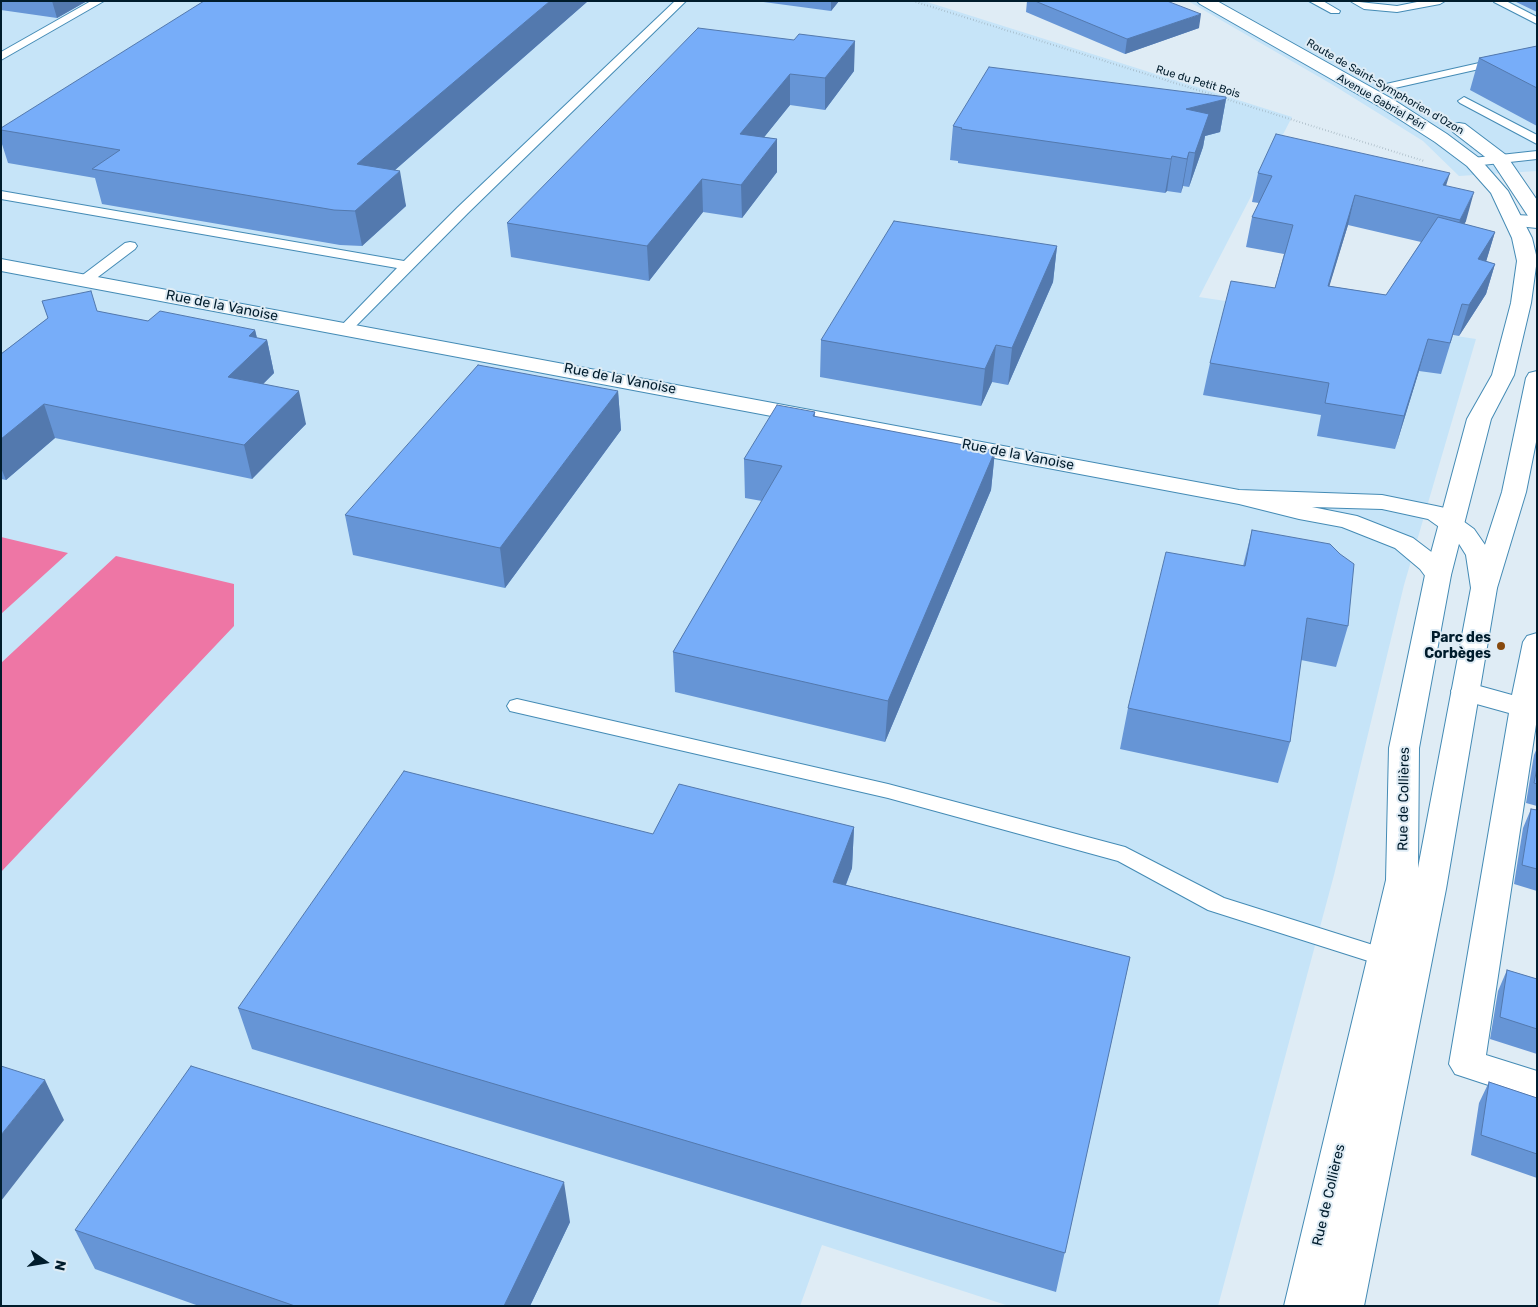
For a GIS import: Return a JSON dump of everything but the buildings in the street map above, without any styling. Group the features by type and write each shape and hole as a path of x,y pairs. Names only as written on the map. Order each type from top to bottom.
{"main road":[{"name":"Avenue Gabriel Péri","path":"1205,1 1388,104 1441,138 1476,165 1530,227"},
{"name":"Route de Saint-Symphorien d'Ozon","path":"1234,1 1459,128 1500,159 1530,227"},
{"path":"1265,36 1288,31"},
{"name":"Rue de Collières","path":"1304,1306 1402,880 1404,748 1438,575 1479,418 1503,375 1521,303 1530,227"},
{"name":"Rue de la Vanoise","path":"1,265 1238,497 1299,512 1348,521 1404,543 1429,563 1438,575"},
{"path":"1344,1306 1430,888 1484,588 1514,492 1535,397"},
{"name":"Rue de la Vanoise","path":"1238,497 1382,502 1436,513 1465,534 1479,555 1484,588"},
{"path":"1537,642 1524,708 1522,815 1467,1064 1537,1086"},
{"path":"1465,691 1524,708"}],"lane":[{"path":"1,57 99,1"},
{"path":"345,329 407,266 681,1"},
{"path":"1314,1 1335,11"},
{"path":"1356,1 1364,6 1397,9 1440,1"},
{"path":"1499,2 1537,21"},
{"path":"1386,87 1537,53"},
{"path":"1464,100 1537,140"},
{"path":"1476,165 1500,159 1537,155"},
{"path":"1,195 407,266"},
{"path":"84,280 130,246"},
{"path":"517,706 888,791 1124,855 1216,904 1384,958"}],"path":[{"name":"Rue du Petit Bois","path":"913,1 1439,166 1455,169 1476,165"}],"shaded area":[{"path":"1,1 924,1 1292,117 1199,297 1476,339 1404,585 1334,875 1218,1306 1009,1306 822,1245 800,1306 1,1306"},
{"path":"1188,1 1537,1 1537,171 1459,176 1423,141 1333,85"},
{"path":"1,537 68,553 1,614"},
{"path":"116,556 234,584 234,626 1,872 1,663"}],"place":[{"name":"Parc des Corbèges","path":"1501,646"}]}
